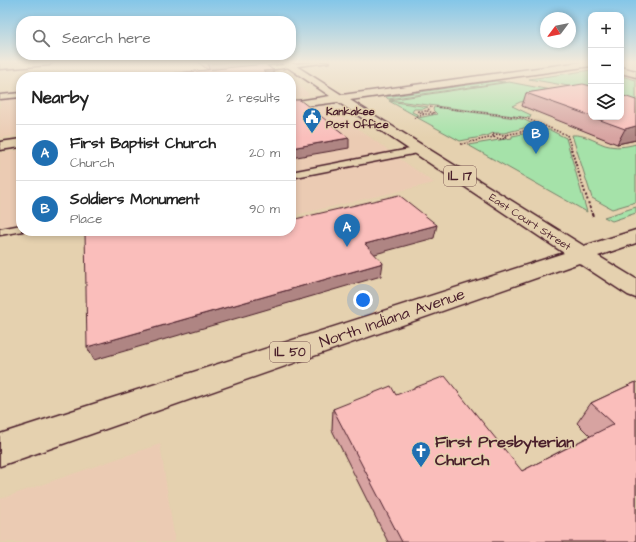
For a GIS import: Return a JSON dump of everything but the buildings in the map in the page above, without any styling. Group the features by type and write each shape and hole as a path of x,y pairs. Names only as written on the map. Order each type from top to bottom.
{"main road":[{"name":"East Court Street","path":"323,87 636,290"},
{"path":"296,104 414,87"},
{"path":"0,146 16,144"},
{"name":"IL 50","path":"580,254 636,236"},
{"name":"North Indiana Avenue","path":"0,450 580,254"}],"lane":[{"path":"0,97 16,95"},
{"path":"296,175 420,150"},
{"path":"0,232 16,229"}],"path":[{"path":"425,105 525,118 569,137 593,218"},
{"path":"427,111 432,106"},
{"path":"414,118 425,114 434,113 417,111 425,114"},
{"path":"494,138 492,135 495,134 505,135 547,127"},
{"path":"461,144 494,138 505,139 507,138 505,135"}],"shaded area":[{"path":"296,87 301,87 308,93 309,96 296,98"},
{"path":"16,93 16,136 0,138 0,95"},
{"path":"324,106 329,108 434,183 296,215 296,110"},
{"path":"16,151 16,224 0,227 0,153"},
{"path":"160,444 175,542 0,542 0,499"}],"green space":[{"path":"452,87 469,87 388,99 386,97"},
{"path":"474,87 536,87 571,94 520,102 512,106 531,115 530,118 389,100"},
{"path":"576,87 588,87 588,89"},
{"path":"624,87 636,87 636,101 624,97"},
{"path":"389,101 428,107 423,109 414,109 412,112 419,115 416,116"},
{"path":"434,107 522,119 536,125 504,133 493,133 487,136 460,141 418,118 437,114 433,110"},
{"path":"550,130 566,138 587,212 468,145 512,138 512,136"},
{"path":"572,135 585,137 613,147 636,144 636,202 612,209 592,198"},
{"path":"636,207 636,213 612,221 604,217"}],"place":[{"name":"Kankakee Post Office","path":"312,134"},
{"name":"Soldiers Monument","path":"536,154"},
{"name":"First Baptist Church","path":"347,247"},
{"name":"First Presbyterian Church","path":"421,468"}]}
